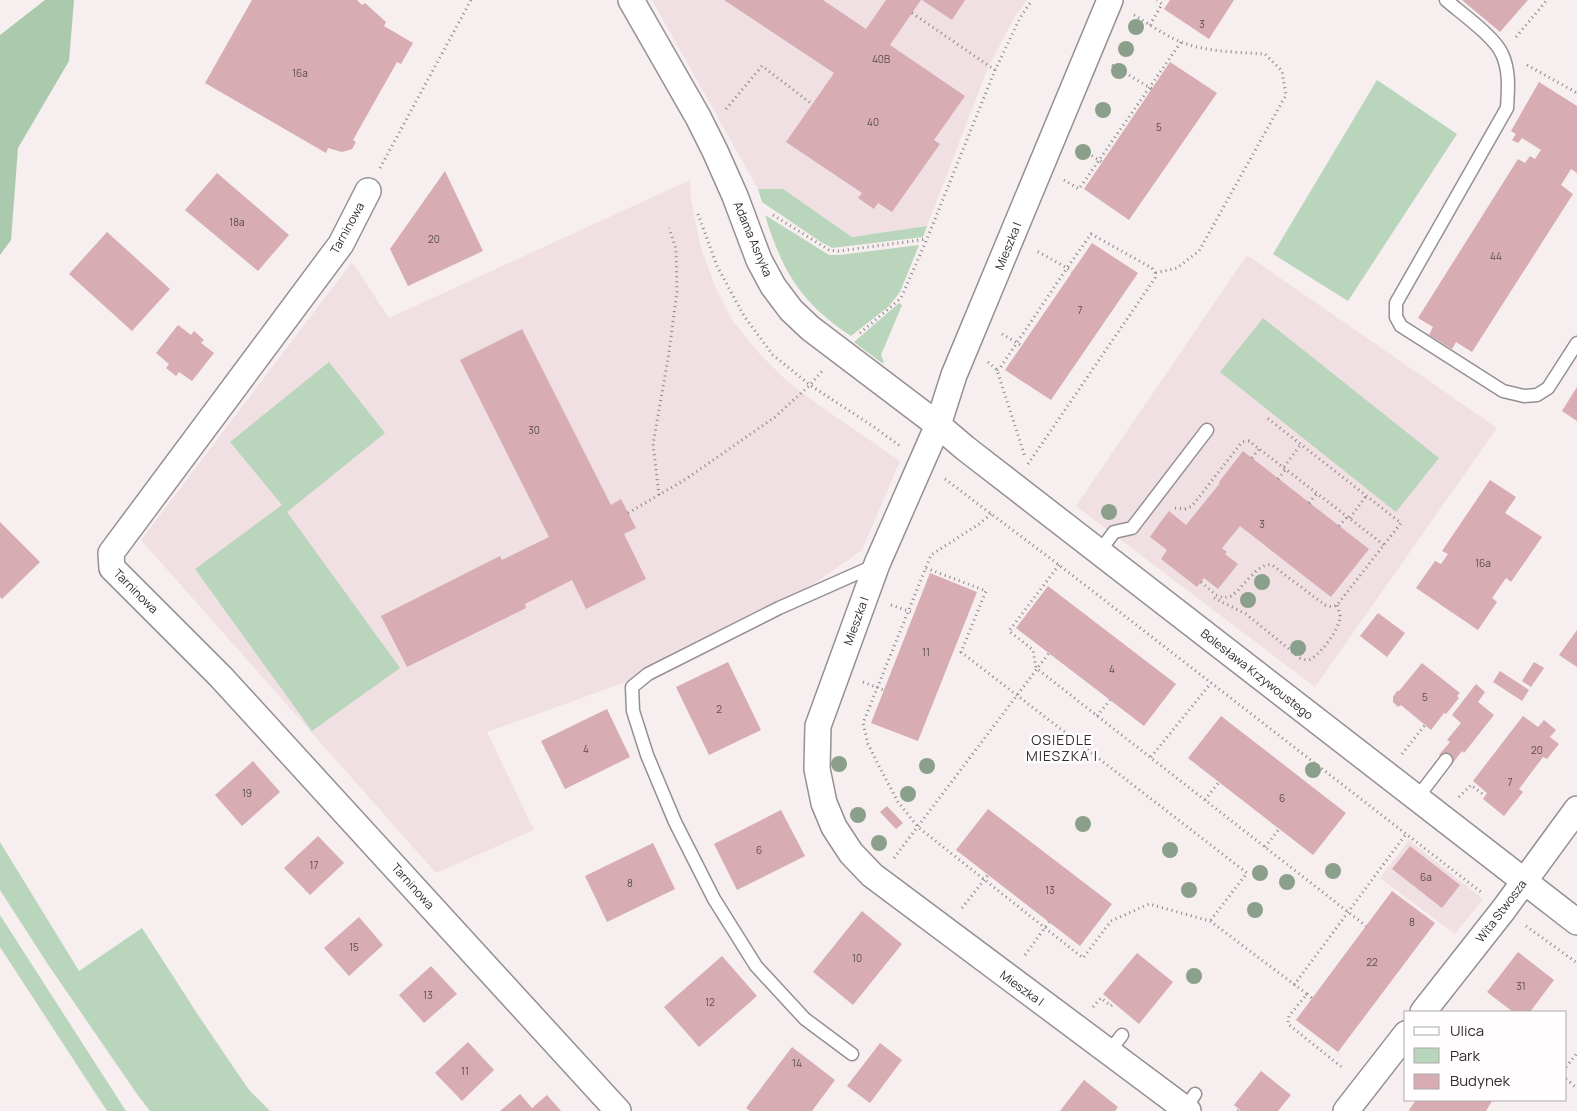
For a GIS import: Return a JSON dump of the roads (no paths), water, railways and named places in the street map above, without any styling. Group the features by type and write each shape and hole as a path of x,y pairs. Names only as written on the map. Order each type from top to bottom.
{"street":[{"name":"Adama Asnyka","path":"631,0 698,117 715,151 735,196 759,260 773,286 791,310 810,328 839,352 938,425"},
{"name":"Mieszka I","path":"1110,0 954,375 938,425 877,564 818,726 817,769 824,803 834,827 851,853 872,875 1116,1044 1189,1104"},
{"name":"Tarninowa","path":"368,191 341,244 111,553 112,568 221,677 618,1111"},
{"name":"Bolesława Krzywoustego","path":"938,425 965,448 1100,551 1422,790 1524,881 1577,922"},
{"name":"Wita Stwosza","path":"1424,1011 1577,810"},
{"path":"1346,1111 1404,1037"}],"lane":[{"path":"1446,0 1490,37 1502,53 1508,79 1507,108 1396,303 1396,317 1401,326 1503,391 1524,396 1537,395 1548,388 1577,343"},
{"path":"1100,551 1114,532 1132,528 1207,430"},
{"path":"852,1054 805,1019 756,966 714,899 675,822 647,755 633,711 632,687 648,674 753,621 877,564"},
{"path":"1422,790 1446,760"}],"district":[{"name":"OSIEDLE MIESZKA I","path":"1062,748"}]}
